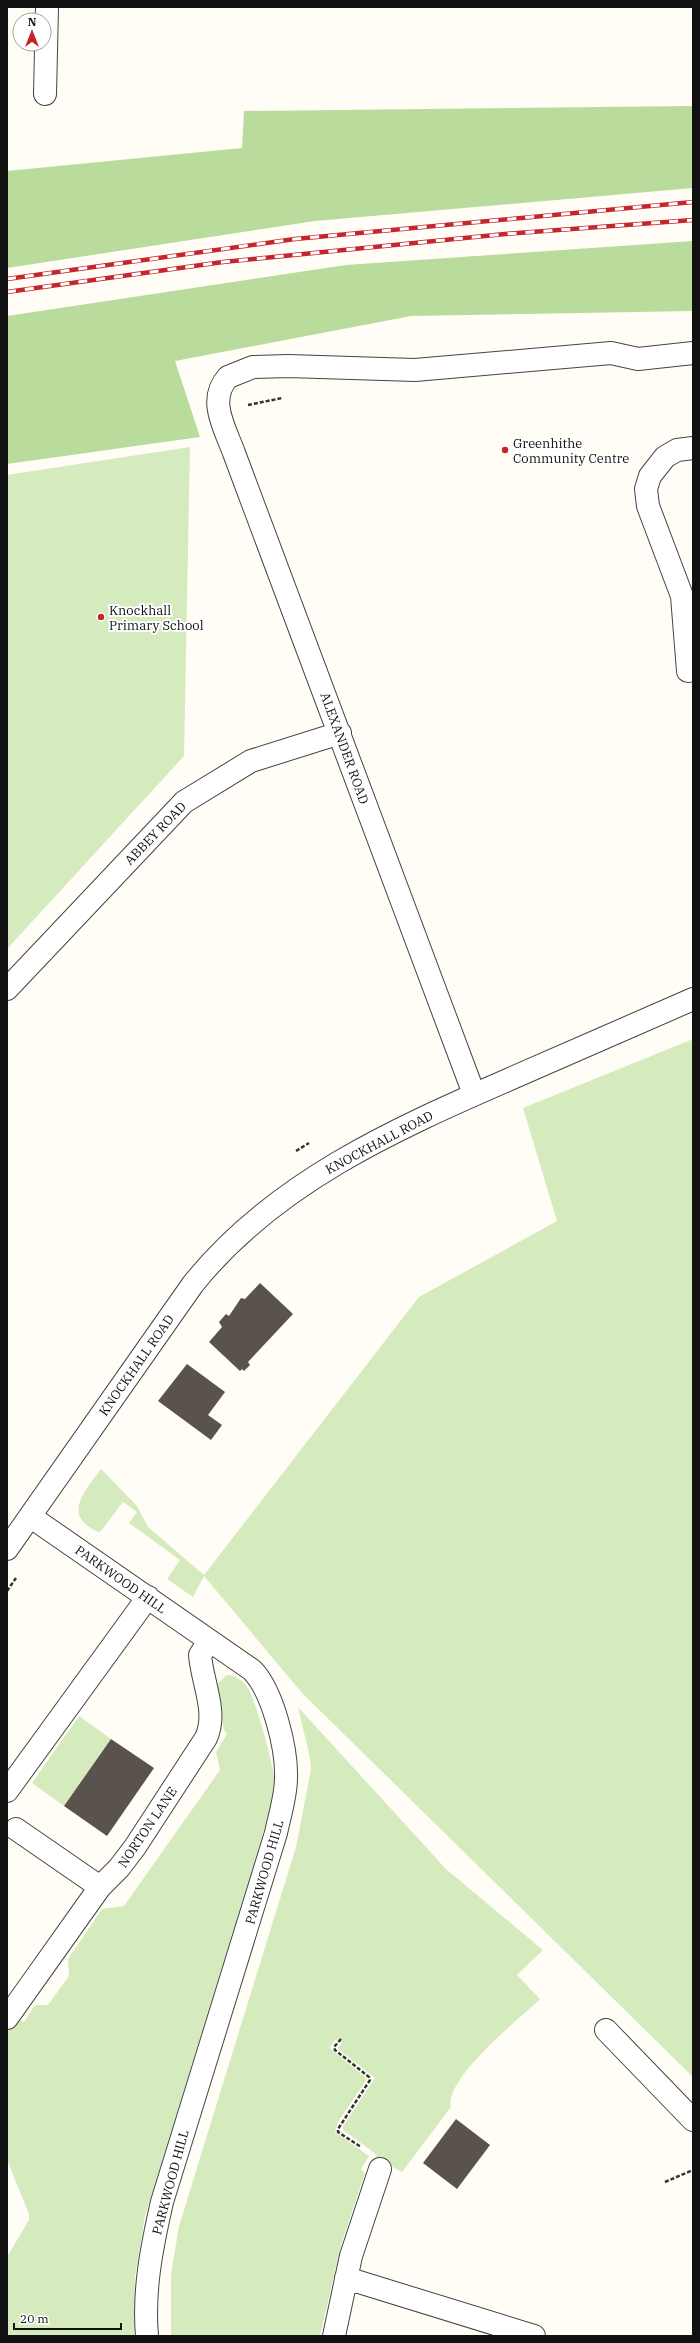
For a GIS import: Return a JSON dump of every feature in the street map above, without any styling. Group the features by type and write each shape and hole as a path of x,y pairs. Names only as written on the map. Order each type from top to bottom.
{"street":[{"path":"45,94 47,7"},
{"name":"ALEXANDER ROAD","path":"474,1094 237,460 217,401 222,385 228,377 253,367 288,366 415,370 611,353 638,359 693,353"},
{"path":"688,671 687,595 648,506 646,489 650,476 661,460 677,450 693,448"},
{"name":"ABBEY ROAD","path":"7,990 184,802 251,761 340,733"},
{"name":"KNOCKHALL ROAD","path":"7,1549 168,1317 208,1266 223,1250 267,1211 337,1162 397,1130 474,1094 693,999"},
{"name":"PARKWOOD HILL","path":"31,1516 252,1670 263,1684 274,1715 284,1753 286,1784 268,1863 162,2202 151,2253 147,2283 147,2336"},
{"path":"7,1791 148,1597"},
{"name":"NORTON LANE","path":"8,2016 100,1887 119,1868 135,1847 208,1734 211,1722 210,1709 200,1655 209,1641"},
{"path":"16,1829 100,1887"},
{"path":"606,2030 693,2120"},
{"path":"334,2336 355,2241 379,2172"},
{"path":"346,2278 534,2336"}],"path":[{"path":"242,406 286,397"},
{"path":"7,1590 20,1574"},
{"path":"341,2038 334,2047 335,2050 369,2077 370,2080 338,2131 372,2155 368,2169 379,2172"},
{"path":"665,2182 693,2170"}],"green space":[{"path":"693,106 693,188 315,221 7,268 7,171 242,148 244,111"},
{"path":"693,241 693,311 411,316 175,361 200,437 7,464 7,316 346,265"},
{"name":"Knockhall Primary School","path":"190,447 184,756 7,949 7,475"},
{"path":"693,1039 693,2077 302,1693 204,1576 193,1597 167,1579 180,1560 129,1523 137,1512 123,1502 101,1531 98,1532 87,1525 81,1518 78,1510 83,1494 101,1469 137,1506 148,1527 204,1575 419,1297 557,1221 523,1108"},
{"path":"227,1675 236,1677 242,1681 251,1694 268,1747 273,1772 274,1787 261,1840 145,2216 135,2277 134,2336 7,2336 7,2257 29,2220 29,2214 7,2160 7,2031 16,2018 24,2022 35,2005 48,2005 69,1976 68,1959 102,1909 124,1906 220,1770 216,1752 227,1734 224,1730 216,1685"},
{"path":"298,1707 446,1869 543,1950 517,1975 540,1999 485,2050 459,2081 452,2095 451,2107 402,2172 389,2165 371,2167 377,2155 343,2130 343,2126 375,2078 337,2048 342,2043 336,2039 330,2047 331,2049 367,2079 338,2122 335,2132 369,2156 361,2169 365,2173 341,2245 320,2336 171,2336 171,2274 179,2226 296,1847 311,1769 310,1758"},
{"path":"79,1716 111,1739 64,1806 32,1783"}],"building":[{"path":"260,1283 293,1314 248,1362 250,1365 244,1371 242,1369 240,1371 209,1342 222,1327 219,1322 226,1314 229,1316 241,1298 245,1299"},
{"path":"187,1364 225,1392 208,1415 222,1425 211,1440 158,1401"},
{"path":"111,1739 154,1768 107,1836 64,1806"},
{"path":"456,2119 490,2145 457,2189 423,2163"}],"railway":[{"path":"7,279 295,239 693,202"},
{"path":"7,292 223,262 505,234 693,220"}],"place":[{"name":"Greenhithe Community Centre","path":"505,450"},
{"name":"Knockhall Primary School","path":"101,617"}]}
